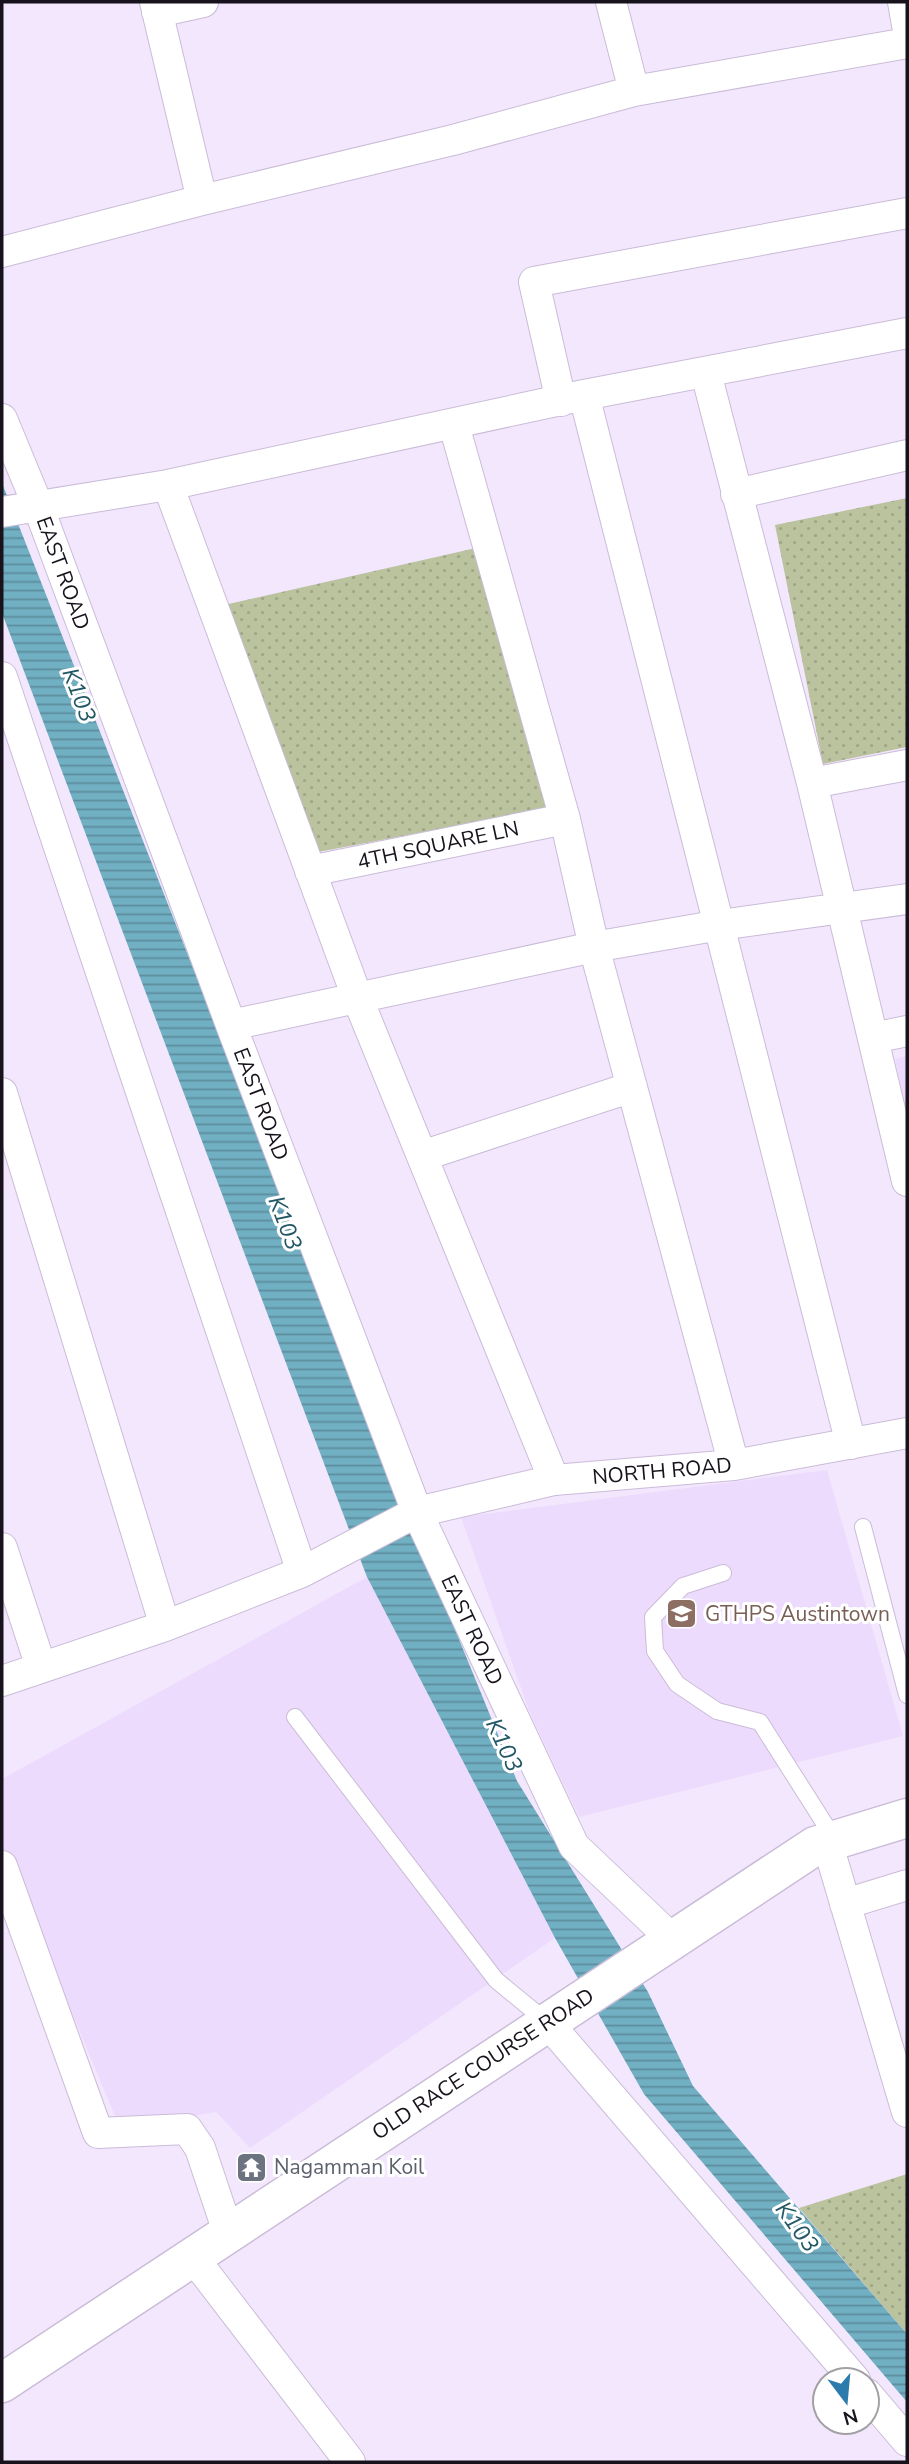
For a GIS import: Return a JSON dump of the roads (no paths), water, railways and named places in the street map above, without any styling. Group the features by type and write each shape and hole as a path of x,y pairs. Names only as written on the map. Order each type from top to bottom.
{"street":[{"path":"202,200 156,7 203,2"},
{"path":"611,2 634,91"},
{"path":"903,2 907,24"},
{"path":"2,252 202,200 453,140 634,91 907,43"},
{"path":"851,1444 720,925 572,398 534,282 907,213"},
{"path":"19,509 168,485 572,398 907,333"},
{"path":"706,373 812,783 907,1181"},
{"name":"EAST ROAD","path":"2,419 19,509 231,1025 417,1511 574,1846 673,1940"},
{"path":"454,425 565,819 594,947 734,1465"},
{"path":"736,494 907,455"},
{"path":"168,485 358,997 554,1480"},
{"path":"2,677 302,1572"},
{"path":"812,783 907,765"},
{"name":"4TH SQUARE LN","path":"310,871 565,819"},
{"path":"231,1025 594,947 720,925 907,899"},
{"path":"873,1038 907,1031"},
{"path":"422,1156 632,1087"},
{"path":"2,1093 165,1626"},
{"name":"NORTH ROAD","path":"2,1681 165,1626 302,1572 417,1511 554,1480 734,1465 907,1433"},
{"path":"2,1548 41,1667"},
{"name":"OLD RACE COURSE ROAD","path":"2,2383 815,1846 907,1818"},
{"path":"831,1841 845,1904 907,2112"},
{"path":"2,1866 98,2133 187,2129 200,2148 228,2232"},
{"path":"845,1904 907,1885"},
{"path":"547,2022 843,2366"},
{"path":"192,2256 350,2462"},
{"path":"881,2410 907,2441"}],"lane":[{"path":"863,1527 907,1695"},
{"path":"723,1573 683,1586 653,1617 655,1651 677,1684 717,1711 760,1721 831,1841"},
{"path":"295,1717 495,1980 547,2022"}],"water":[{"name":"K103","path":"2,483 418,1539 517,1781 648,1992 693,2086 907,2334 907,2402 881,2372 881,2366 876,2366 644,2094 555,1938 367,1577 2,613"}],"place":[{"name":"GTHPS Austintown","path":"682,1614"},
{"name":"Nagamman Koil","path":"251,2167"}]}
